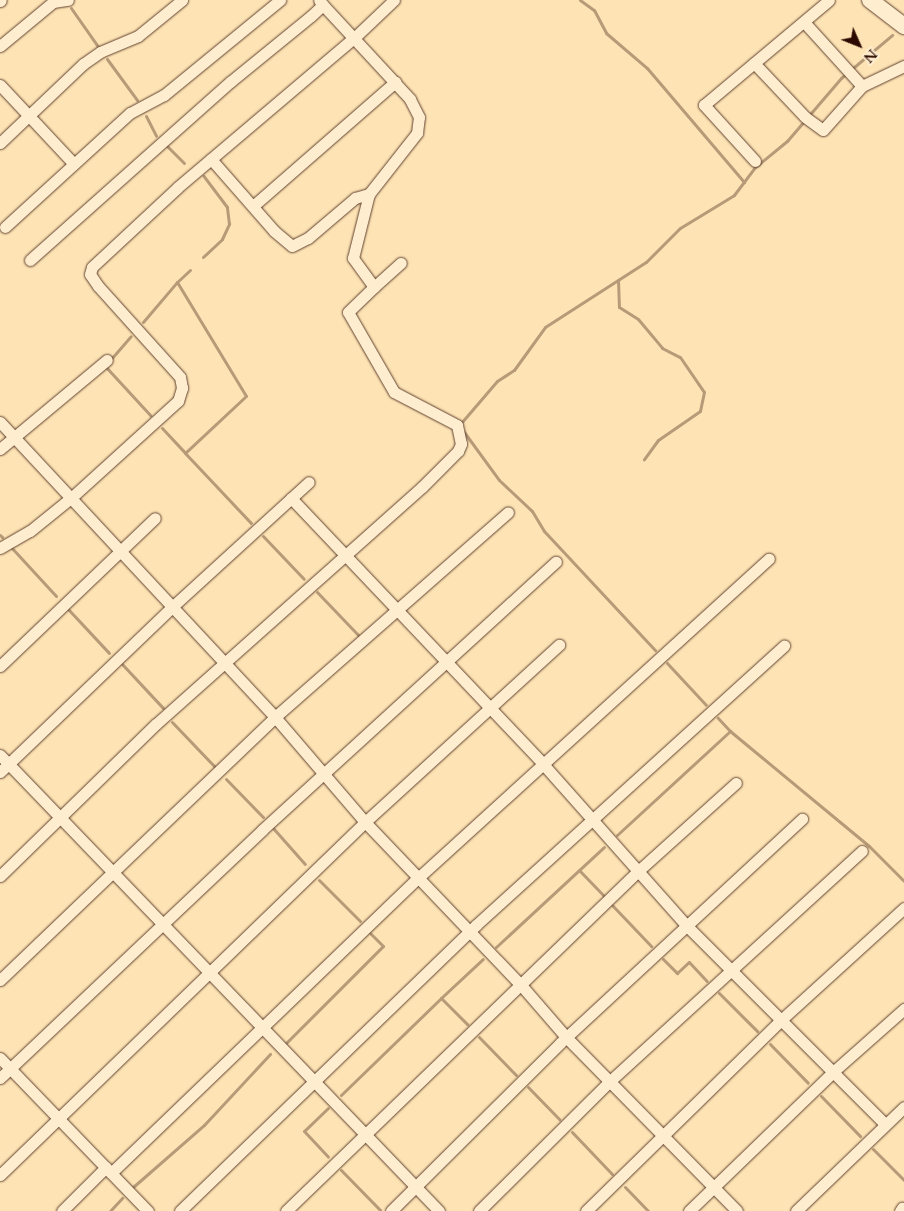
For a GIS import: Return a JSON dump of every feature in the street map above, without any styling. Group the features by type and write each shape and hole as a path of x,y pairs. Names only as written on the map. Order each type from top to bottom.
{"main road":[{"path":"870,0 904,26"}],"street":[{"path":"0,46 53,2 68,0"},
{"path":"0,143 83,64 100,52 138,36 182,0"},
{"path":"4,227 130,113 164,95 280,0"},
{"path":"0,548 30,532 72,497 178,401 182,388 180,377 98,286 90,274 92,267 211,159 354,38 394,0"},
{"path":"755,161 704,105 829,0"},
{"path":"30,260 321,2 395,82 416,108 417,133 369,194 353,258 374,287"},
{"path":"804,22 853,79"},
{"path":"754,63 818,130 829,127 853,79 904,66"},
{"path":"253,206 395,82"},
{"path":"0,85 74,164"},
{"path":"211,159 292,246 308,238 355,198 369,194"},
{"path":"0,876 62,819 156,724 422,487 458,451 460,444 457,425 453,421 394,392 350,317 350,307 401,263"},
{"path":"0,449 13,436 107,360"},
{"path":"0,422 121,549 224,664 275,717 364,822 420,877 469,932 521,985 566,1037 737,1211"},
{"path":"4,768 172,607 309,482"},
{"path":"291,498 543,764 686,925 885,1124"},
{"path":"0,980 275,717 508,512"},
{"path":"0,666 155,518"},
{"path":"62,1211 262,1029 420,877 769,559"},
{"path":"0,1078 323,774 448,663 556,562"},
{"path":"0,1175 210,974 364,822 491,709 559,645"},
{"path":"180,1211 469,932 784,646"},
{"path":"0,755 4,768 62,819 439,1211"},
{"path":"286,1211 637,872 736,783"},
{"path":"391,1211 566,1037 802,819"},
{"path":"479,1211 610,1081 862,851"},
{"path":"586,1211 664,1137 782,1019 904,908"},
{"path":"689,1211 834,1071 904,1008"},
{"path":"0,1058 148,1211"},
{"path":"796,1211 904,1107"}],"waterway":[{"path":"580,0 594,10 606,33 647,68 744,182"},
{"path":"71,8 99,48"},
{"path":"461,423 497,381 514,370 545,327 646,262 680,228 734,195 754,168 787,141 841,78 892,35"},
{"path":"107,59 137,100"},
{"path":"146,116 156,136"},
{"path":"167,146 184,163"},
{"path":"203,257 222,239 229,224 227,207 204,176"},
{"path":"190,270 177,282 246,396 185,453 251,523"},
{"path":"618,280 619,307 638,319 662,348 680,357 704,392 700,411 658,440 644,459"},
{"path":"143,322 177,282"},
{"path":"111,359 131,336"},
{"path":"105,366 150,415"},
{"path":"162,428 185,453"},
{"path":"464,432 499,480 532,511 544,531 655,650"},
{"path":"263,536 304,579"},
{"path":"10,546 56,596"},
{"path":"317,592 360,637"},
{"path":"68,609 109,653"},
{"path":"667,663 706,705"},
{"path":"122,664 163,708"},
{"path":"617,835 730,731 718,718"},
{"path":"172,722 215,767"},
{"path":"730,731 869,846 904,881"},
{"path":"226,779 263,817"},
{"path":"273,828 305,864"},
{"path":"496,947 604,847"},
{"path":"579,870 603,895"},
{"path":"319,880 360,921"},
{"path":"612,905 651,946"},
{"path":"286,1043 383,946 370,933"},
{"path":"441,998 483,959"},
{"path":"663,959 677,973 689,962 707,981"},
{"path":"719,993 757,1031"},
{"path":"341,1095 441,998 467,1024"},
{"path":"479,1037 516,1075"},
{"path":"770,1044 808,1083"},
{"path":"133,1187 204,1125 270,1054"},
{"path":"528,1087 559,1119"},
{"path":"821,1096 860,1136"},
{"path":"328,1108 304,1131 328,1157"},
{"path":"572,1132 612,1174"},
{"path":"873,1149 904,1180"},
{"path":"341,1170 380,1210"},
{"path":"625,1187 648,1211"},
{"path":"110,1211 122,1198"}]}
